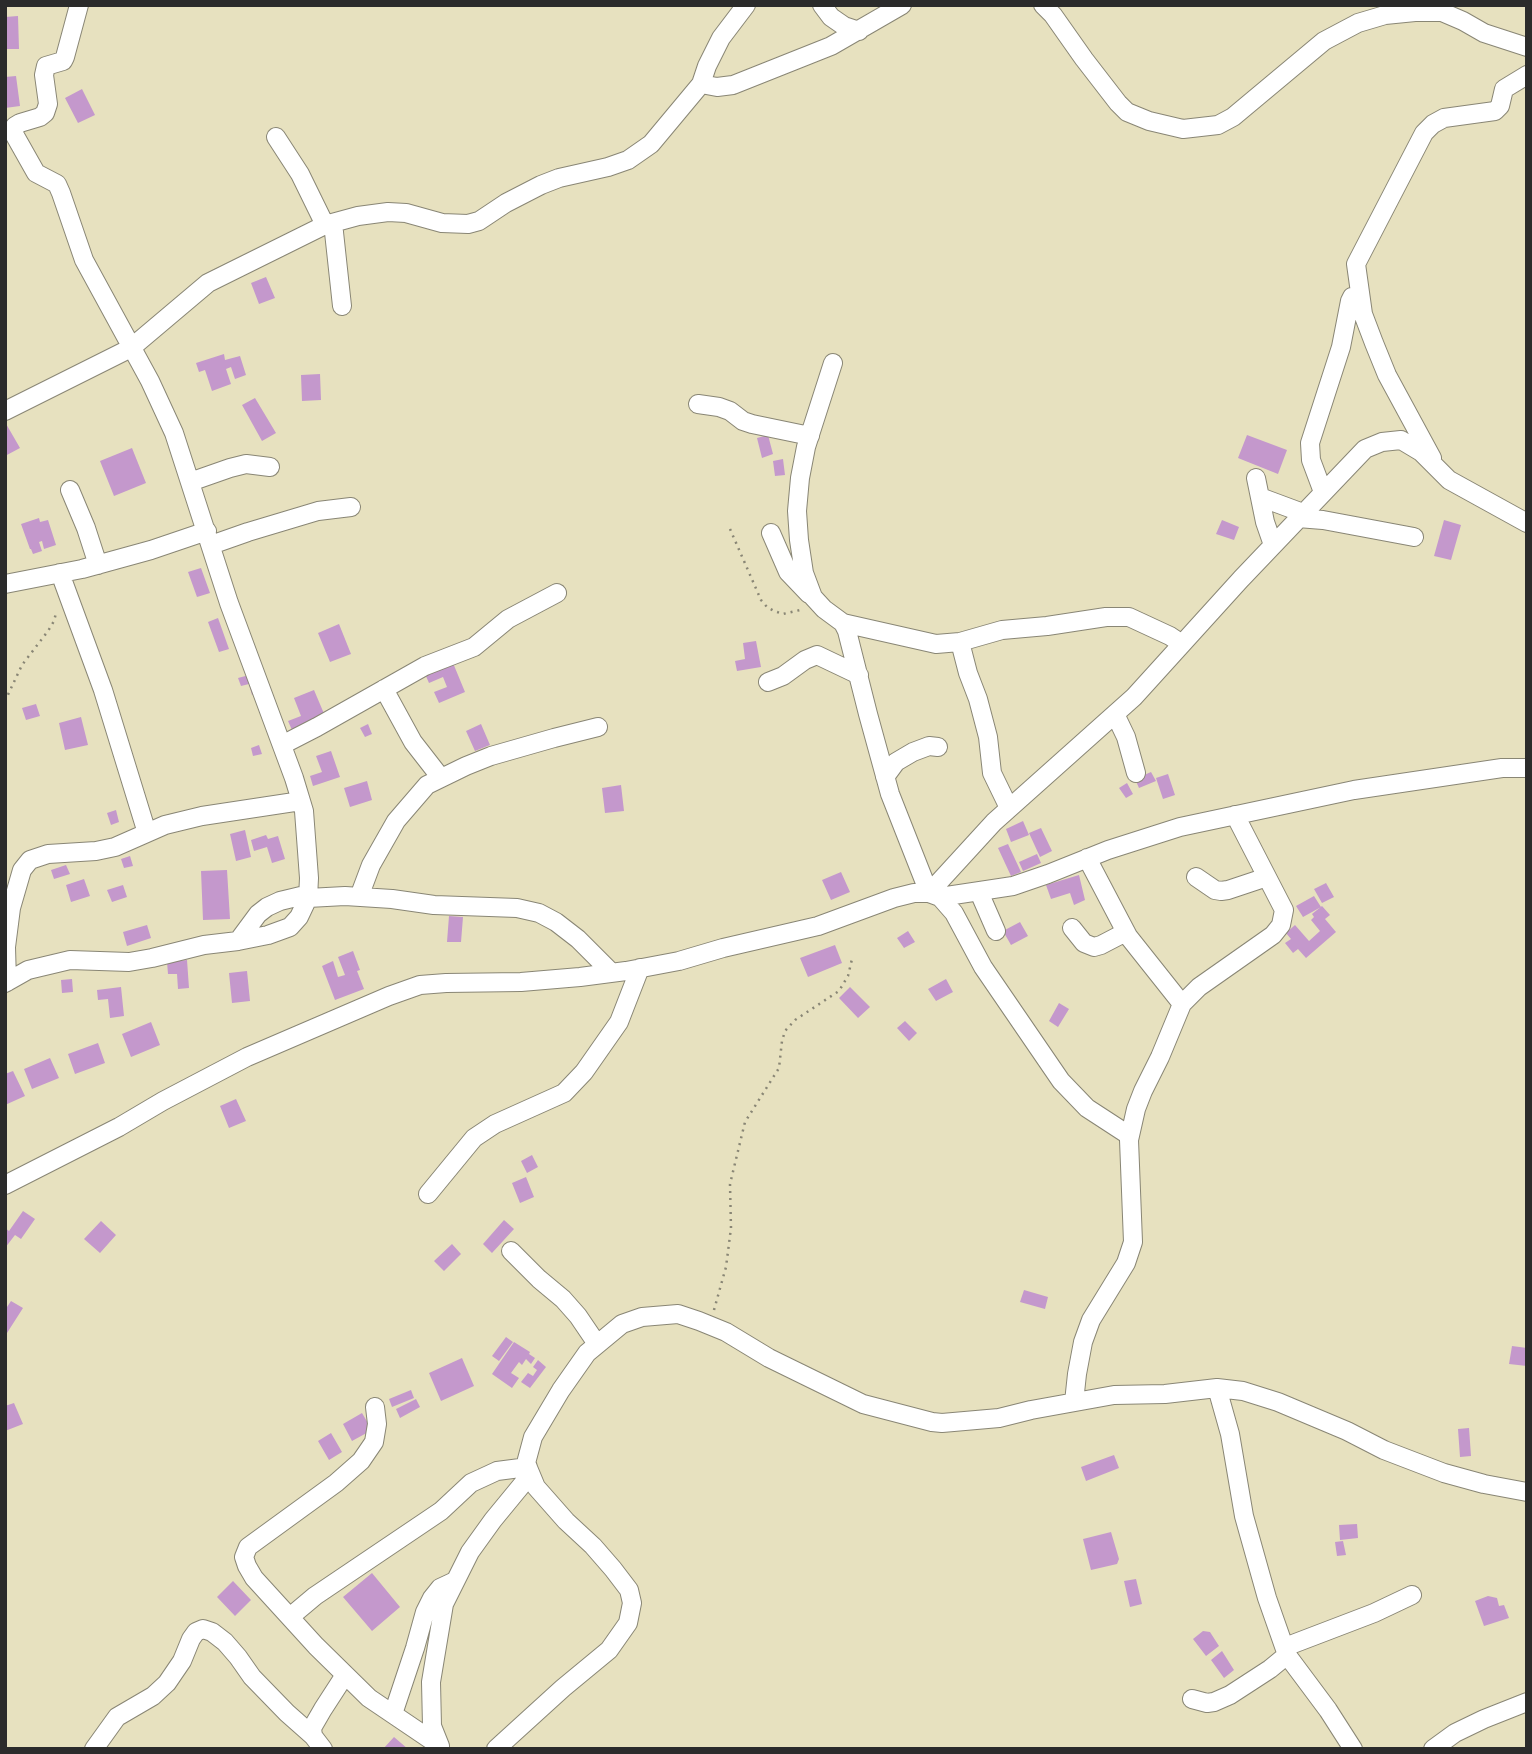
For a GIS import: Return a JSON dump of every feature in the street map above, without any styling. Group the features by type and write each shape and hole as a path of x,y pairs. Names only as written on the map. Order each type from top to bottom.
{"street":[{"path":"79,5 63,61 46,66 44,75 48,104 45,113 15,126 14,134 36,173 57,184 84,260 150,381 174,433 229,603 301,800 309,896 299,917 290,928 268,935 204,945 129,962 70,960 28,970 6,982 6,947 11,908 22,870 30,860 48,854 115,847 165,825 202,816 301,800"},
{"path":"5,411 131,348 208,283 329,224 388,212 406,213 442,223 468,224 479,221 506,203 559,178 628,160 650,144 702,84 707,66 721,38 746,5"},
{"path":"821,5 831,17 844,26 859,31"},
{"path":"702,84 716,87 733,85 831,46 902,5"},
{"path":"1043,5 1127,112 1149,121 1183,129 1218,125 1233,117 1324,41 1357,23 1385,15 1441,12 1484,33 1527,47"},
{"path":"1436,466 1387,375 1363,314 1356,264 1424,133 1444,118 1495,111 1504,89 1527,75"},
{"path":"276,137 329,224 342,306"},
{"path":"1324,492 1311,460 1310,443 1343,338 1350,301 1352,297 1360,296"},
{"path":"817,601 804,573 797,511 800,478 810,436 833,363"},
{"path":"698,404 730,411 752,424 810,436"},
{"path":"935,895 994,822 1134,697 1300,515 1366,449 1382,442 1401,440 1421,452 1449,480 1527,523"},
{"path":"190,482 246,464 270,467"},
{"path":"1255,478 1272,545"},
{"path":"70,490 98,565"},
{"path":"1260,497 1300,515 1414,537"},
{"path":"5,584 61,577 151,550 308,514 351,507"},
{"path":"771,533 788,572 800,586 843,623 849,637 885,777 935,895 954,913 983,967 1061,1081 1087,1108 1130,1136"},
{"path":"61,577 103,690 147,833"},
{"path":"282,745 425,666 474,647 509,619 557,593"},
{"path":"843,623 936,644 960,642 1002,630 1106,617 1129,617 1182,644"},
{"path":"960,642 988,737 992,773 1009,808"},
{"path":"768,682 817,655 859,676"},
{"path":"384,689 413,742 441,779"},
{"path":"1115,714 1126,737 1136,773"},
{"path":"359,897 371,865 396,821 427,785 491,756 598,727"},
{"path":"885,777 896,762 913,752 929,746 938,747"},
{"path":"5,1185 247,1057 420,985 521,982 612,973 679,961 818,926 914,893 935,895 979,892 1013,886 1108,850 1180,827 1354,790 1502,768 1527,768"},
{"path":"1074,1402 1083,1342 1091,1320 1126,1263 1133,1242 1130,1136 1136,1109 1182,1004 1199,987 1273,935 1281,925 1284,909 1235,815"},
{"path":"1087,858 1126,932 1182,1004"},
{"path":"1196,877 1221,891 1267,877"},
{"path":"979,892 996,931"},
{"path":"238,941 258,914 267,907 280,901 309,896 517,908 539,913 556,922 578,939 612,973"},
{"path":"1072,928 1084,943 1094,947 1126,932"},
{"path":"428,1194 474,1138 495,1124 564,1093 584,1072 619,1022 640,968"},
{"path":"511,1251 563,1298 597,1344"},
{"path":"496,1749 609,1650 628,1623 632,1603 629,1590 593,1546 536,1487 526,1463 533,1437 587,1353 622,1324 642,1317 678,1314 709,1325 863,1404 932,1422 999,1418 1114,1395 1165,1394 1217,1388 1242,1391 1278,1402 1444,1473 1527,1492"},
{"path":"1217,1388 1230,1434 1244,1516 1267,1598 1286,1651 1353,1749"},
{"path":"375,1406 377,1424 374,1442 361,1461 337,1483 248,1547 244,1556 254,1578 345,1675 369,1698 440,1747"},
{"path":"290,1617 325,1589 441,1511 471,1483 497,1471 529,1471"},
{"path":"440,1747 432,1726 431,1682 444,1604 470,1552 529,1471"},
{"path":"393,1714 425,1612 440,1588 455,1581"},
{"path":"1192,1699 1207,1703 1230,1695 1270,1669 1286,1651 1412,1595"},
{"path":"94,1749 117,1717 153,1696 167,1683 182,1661 191,1639 196,1632 203,1629 225,1642 252,1676 318,1742"},
{"path":"318,1742 314,1724 345,1675"},
{"path":"1433,1749 1455,1733 1527,1702"}],"path":[{"path":"730,529 761,600 767,607 783,614 817,601"},
{"path":"5,701 23,665 54,621 61,577"},
{"path":"709,1325 726,1267 731,1228 730,1184 745,1122 779,1068 785,1031 795,1020 839,992 848,976 852,959"}],"building":[{"path":"18,16 19,49 5,49 5,17"},
{"path":"16,76 20,106 5,108 5,77"},
{"path":"82,89 95,115 78,123 65,98"},
{"path":"266,277 275,298 259,304 251,283"},
{"path":"224,354 225,360 240,356 246,375 235,379 231,367 226,369 231,384 212,391 205,370 199,372 196,363"},
{"path":"320,374 321,400 302,401 301,375"},
{"path":"255,398 276,433 262,441 242,405"},
{"path":"5,422 20,448 5,456"},
{"path":"768,435 773,454 762,458 757,438"},
{"path":"1247,435 1287,450 1278,474 1238,458"},
{"path":"132,448 146,483 114,496 100,461"},
{"path":"783,459 785,475 775,476 773,461"},
{"path":"39,518 40,522 48,520 56,545 44,549 42,541 39,542 42,551 33,554 21,524"},
{"path":"1222,520 1239,527 1234,540 1216,534"},
{"path":"1444,520 1461,525 1451,560 1434,556"},
{"path":"201,568 210,593 197,597 188,572"},
{"path":"218,618 229,649 219,652 208,622"},
{"path":"339,624 351,654 330,662 318,633"},
{"path":"756,641 761,667 737,671 735,661 745,659 743,643"},
{"path":"453,663 465,692 439,703 434,692 447,687 443,677 429,683 425,674"},
{"path":"253,674 260,693 252,695 249,684 241,686 238,678"},
{"path":"314,690 325,716 292,730 288,721 301,716 294,698"},
{"path":"36,704 40,716 26,720 22,708"},
{"path":"81,717 88,745 65,750 59,723"},
{"path":"368,724 372,734 365,737 360,728"},
{"path":"481,724 490,745 475,751 466,731"},
{"path":"259,745 262,754 253,756 251,748"},
{"path":"331,751 340,777 313,786 310,776 322,772 316,756"},
{"path":"1151,772 1156,781 1139,788 1135,779"},
{"path":"1168,774 1175,795 1163,799 1156,778"},
{"path":"367,781 372,800 350,807 344,788"},
{"path":"1127,783 1133,794 1126,798 1119,788"},
{"path":"621,785 624,811 605,813 602,788"},
{"path":"116,810 119,822 111,825 107,813"},
{"path":"1023,821 1029,835 1011,842 1006,829"},
{"path":"1041,828 1052,851 1040,857 1029,833"},
{"path":"245,830 251,857 236,861 230,834"},
{"path":"266,835 268,839 278,836 285,859 272,863 267,847 254,851 251,840"},
{"path":"1008,844 1021,872 1011,876 998,848"},
{"path":"1037,854 1041,863 1023,871 1019,862"},
{"path":"130,856 133,866 124,868 121,859"},
{"path":"66,865 70,874 54,879 51,870"},
{"path":"227,870 230,919 203,920 201,871"},
{"path":"841,872 850,892 831,900 822,880"},
{"path":"1079,875 1085,900 1074,905 1070,893 1051,899 1046,885"},
{"path":"84,879 90,896 71,902 66,885"},
{"path":"1326,883 1334,897 1322,903 1314,889"},
{"path":"123,885 127,897 112,902 107,890"},
{"path":"1314,896 1321,907 1303,917 1296,906"},
{"path":"1322,906 1330,915 1325,919 1336,932 1306,958 1298,949 1293,953 1285,943 1291,939 1286,933 1295,925 1309,941 1320,931 1311,920 1314,917 1312,914"},
{"path":"449,916 463,917 461,942 447,942"},
{"path":"1020,922 1028,936 1011,945 1003,931"},
{"path":"147,925 151,938 127,946 123,932"},
{"path":"908,931 915,942 904,948 897,938"},
{"path":"835,945 842,963 808,977 800,958"},
{"path":"353,951 364,989 335,1000 322,966 333,961 338,977 345,975 338,957"},
{"path":"187,960 189,988 178,989 177,974 168,974 167,962"},
{"path":"247,971 250,1001 232,1003 229,973"},
{"path":"72,979 73,992 62,993 61,980"},
{"path":"946,979 953,992 936,1001 928,989"},
{"path":"121,987 124,1016 110,1018 108,999 98,1000 97,990"},
{"path":"850,987 870,1007 858,1018 839,998"},
{"path":"1059,1003 1069,1009 1058,1027 1049,1021"},
{"path":"905,1021 917,1033 909,1041 897,1028"},
{"path":"151,1022 160,1045 131,1057 122,1034"},
{"path":"98,1043 105,1063 75,1074 68,1054"},
{"path":"50,1058 59,1078 32,1089 24,1069"},
{"path":"13,1071 25,1096 5,1105 5,1074"},
{"path":"236,1099 246,1121 229,1128 220,1106"},
{"path":"532,1155 538,1167 527,1173 521,1161"},
{"path":"526,1177 534,1197 520,1203 512,1183"},
{"path":"23,1211 35,1219 21,1239 15,1235 5,1248 5,1228 9,1231"},
{"path":"504,1220 514,1229 492,1253 483,1244"},
{"path":"101,1221 116,1235 100,1253 84,1239"},
{"path":"452,1244 461,1254 444,1271 434,1261"},
{"path":"1024,1290 1048,1297 1045,1309 1020,1302"},
{"path":"11,1301 23,1308 7,1333 5,1310"},
{"path":"506,1337 513,1342 499,1361 492,1356"},
{"path":"514,1342 535,1358 531,1364 526,1359 522,1365 519,1362 511,1373 519,1378 512,1388 492,1374"},
{"path":"1512,1346 1527,1348 1527,1366 1509,1364"},
{"path":"462,1358 474,1386 441,1401 429,1373"},
{"path":"538,1360 546,1367 530,1388 521,1382 528,1373 533,1376 537,1370 533,1367"},
{"path":"411,1390 414,1398 392,1407 389,1399"},
{"path":"416,1399 420,1407 400,1418 396,1409"},
{"path":"14,1403 23,1424 5,1431 5,1406"},
{"path":"362,1413 372,1430 352,1441 343,1424"},
{"path":"1469,1428 1471,1456 1460,1457 1458,1429"},
{"path":"331,1433 342,1452 329,1460 318,1441"},
{"path":"1114,1455 1119,1468 1086,1481 1081,1467"},
{"path":"1357,1524 1358,1538 1340,1540 1339,1525"},
{"path":"1111,1532 1119,1559 1117,1564 1091,1570 1083,1539"},
{"path":"1343,1541 1346,1555 1337,1556 1335,1542"},
{"path":"372,1573 400,1607 372,1631 343,1597"},
{"path":"1136,1579 1142,1604 1130,1607 1124,1581"},
{"path":"233,1581 251,1600 235,1616 217,1597"},
{"path":"1488,1596 1497,1598 1499,1606 1504,1605 1509,1618 1484,1626 1475,1601"},
{"path":"1203,1631 1210,1632 1219,1646 1206,1656 1193,1639"},
{"path":"1222,1651 1234,1670 1224,1678 1211,1660"},
{"path":"394,1737 408,1749 383,1749"}]}
